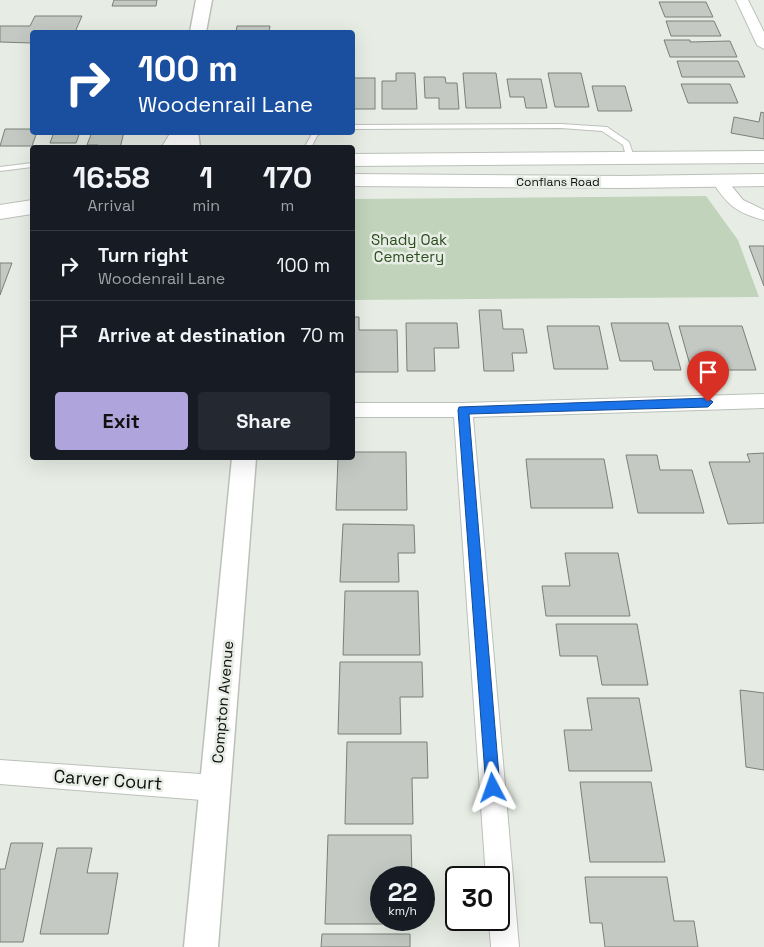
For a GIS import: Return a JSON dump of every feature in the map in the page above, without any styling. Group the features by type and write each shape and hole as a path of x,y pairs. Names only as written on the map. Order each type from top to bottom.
{"main road":[{"name":"Conflans Road","path":"355,160 764,157"},
{"name":"Conflans Road","path":"355,180 596,182 764,180"},
{"path":"0,193 30,188"},
{"path":"0,212 30,207"}],"street":[{"path":"198,30 204,0"},
{"path":"742,0 764,46"},
{"path":"720,181 729,195 745,210 764,215"},
{"path":"355,410 463,410 764,401"},
{"path":"463,410 505,947"},
{"name":"Compton Avenue","path":"202,947 244,460"},
{"name":"Carver Court","path":"0,772 216,788"}],"lane":[{"path":"355,127 561,126 604,130 626,144 630,157"},
{"path":"0,169 30,165"}],"green space":[{"name":"Shady Oak Cemetery","path":"706,196 738,240 759,297 355,300 355,199"}],"building":[{"path":"114,0 157,0 156,6 112,6"},
{"path":"659,2 706,2 713,17 665,17"},
{"path":"35,16 82,16 76,30 30,30 30,43 0,42 0,26 30,26"},
{"path":"666,21 714,21 721,36 671,36"},
{"path":"237,26 270,26 269,30 236,30"},
{"path":"664,40 690,40 690,42 730,41 737,57 670,57"},
{"path":"677,61 738,61 745,77 682,77"},
{"path":"396,73 415,73 417,109 382,109 382,81 396,81"},
{"path":"463,73 496,73 501,108 466,108"},
{"path":"548,73 581,73 589,107 555,107"},
{"path":"424,77 445,77 446,83 457,83 459,109 439,109 439,98 425,98"},
{"path":"355,78 375,78 375,109 355,109"},
{"path":"507,79 541,79 547,108 526,108 524,97 510,97"},
{"path":"681,84 730,84 738,103 688,103"},
{"path":"592,86 625,86 632,111 598,111"},
{"path":"761,112 764,113 764,139 731,133 734,117 759,122"},
{"path":"5,129 30,129 30,135 36,135 32,145 30,146 0,146"},
{"path":"53,135 79,135 76,143 50,143"},
{"path":"91,135 123,135 121,145 87,145"},
{"path":"749,246 764,246 764,286"},
{"path":"0,263 12,263 0,295"},
{"path":"479,310 501,310 503,329 523,329 527,353 512,353 514,371 484,371"},
{"path":"355,317 359,317 359,330 397,330 398,372 355,372"},
{"path":"406,323 457,323 459,348 434,348 435,371 407,371"},
{"path":"611,323 668,323 681,370 654,370 652,361 620,361"},
{"path":"547,326 599,326 608,369 554,369"},
{"path":"679,326 742,326 756,370 725,370 724,365 690,365"},
{"path":"355,452 406,452 407,510 336,510 338,460 355,460"},
{"path":"764,453 764,523 728,524 709,462 750,462 747,454"},
{"path":"626,455 657,455 660,470 692,470 704,513 638,513"},
{"path":"526,459 604,459 613,508 531,508"},
{"path":"343,524 414,525 415,553 398,553 399,582 340,582"},
{"path":"565,553 618,553 630,616 546,616 542,586 570,586"},
{"path":"345,591 418,591 420,655 343,655"},
{"path":"556,624 637,624 648,685 602,685 597,656 560,656"},
{"path":"340,662 422,662 423,697 400,697 401,734 338,734"},
{"path":"740,690 764,693 764,770 746,767"},
{"path":"587,698 639,698 652,771 569,771 564,730 592,730"},
{"path":"347,742 427,742 428,778 412,778 413,824 345,824"},
{"path":"580,782 651,782 665,862 590,862"},
{"path":"328,835 411,835 412,866 370,866 370,924 325,924"},
{"path":"11,843 43,843 23,942 0,942 0,869 5,869"},
{"path":"57,848 92,848 87,873 118,873 108,934 40,934"},
{"path":"585,877 667,877 674,921 694,921 698,947 605,947 602,923 590,923"},
{"path":"322,934 410,934 410,947 321,947"}],"route":[{"path":"493,788 463,410 708,402"}]}
